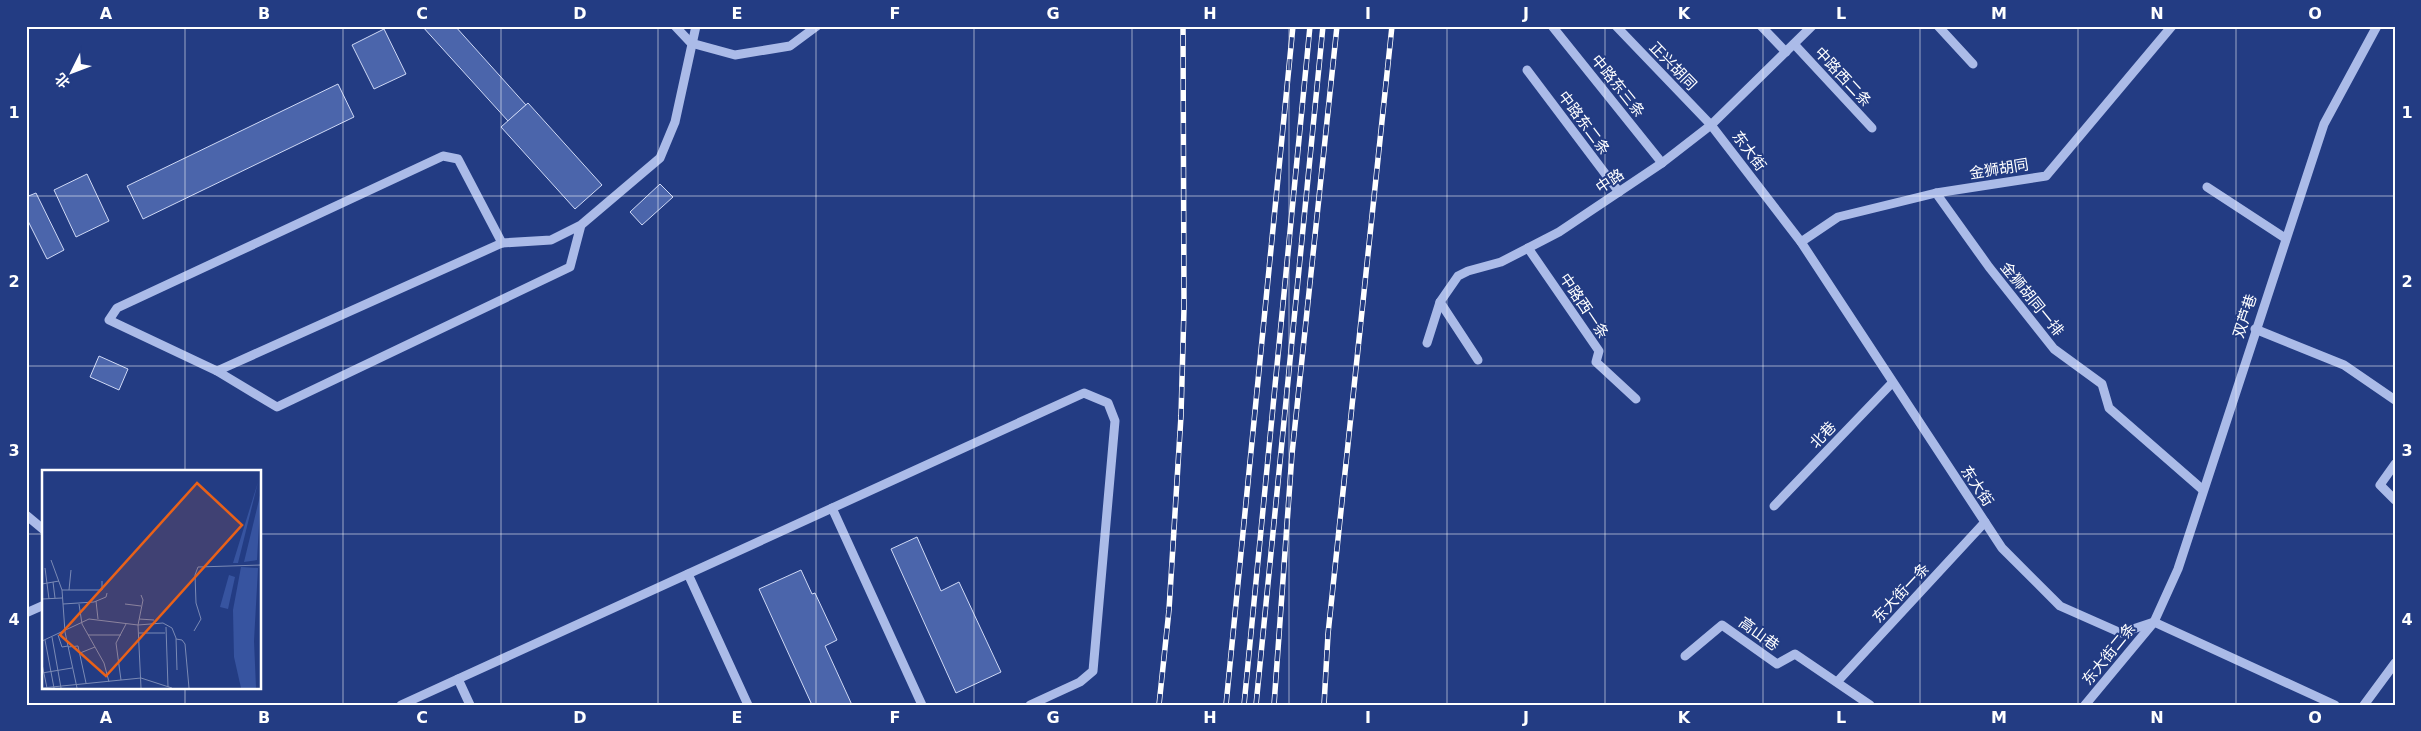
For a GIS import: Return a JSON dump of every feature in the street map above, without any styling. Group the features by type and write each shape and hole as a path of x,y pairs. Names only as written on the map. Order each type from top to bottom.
{"street":[{"path":"675,26 691,43 735,54 790,46 817,26"},
{"path":"217,371 502,243 551,240 581,225 660,158 675,122 696,26"},
{"name":"中路东三条","path":"1552,26 1662,163"},
{"name":"正兴胡同","path":"1616,26 1711,125"},
{"path":"1761,26 1786,52"},
{"name":"中路","path":"1428,343 1440,302 1458,276 1468,271 1501,262 1559,232 1662,163 1711,125 1812,26"},
{"path":"1938,26 1973,64"},
{"name":"金狮胡同","path":"1801,242 1838,217 1936,193 2046,176 2172,26"},
{"name":"双芦巷","path":"2154,622 2178,569 2285,238 2324,124 2377,26"},
{"name":"中路西二条","path":"1794,44 1872,128"},
{"name":"中路东二条","path":"1527,70 1619,192"},
{"name":"东大街","path":"1711,125 1801,242 1892,384 2002,548 2060,606 2121,634 2154,622"},
{"path":"502,243 458,159 443,156 117,308 109,320 217,371 277,407 570,267 581,225"},
{"path":"2207,187 2285,238"},
{"name":"金狮胡同一排","path":"1936,193 1989,267 2054,349 2102,384 2109,408 2203,490"},
{"name":"中路西一条","path":"1528,248 1598,351 1596,362 1636,399"},
{"path":"1440,302 1478,360"},
{"path":"2255,330 2344,365 2395,400"},
{"name":"北巷","path":"1774,506 1892,384"},
{"path":"401,705 1084,393 1108,403 1115,420 1093,672 1080,682 1030,705"},
{"path":"2395,464 2380,485 2395,500"},
{"path":"832,508 922,705"},
{"path":"26,515 42,528"},
{"name":"东大街一条","path":"1837,682 1985,522"},
{"path":"688,574 748,705"},
{"path":"26,614 42,606"},
{"path":"2154,622 2335,705"},
{"name":"东大街二条","path":"2085,705 2154,622"},
{"name":"高山巷","path":"1685,656 1722,625 1777,664 1795,654 1870,705"},
{"path":"2364,705 2395,663"},
{"path":"458,679 470,705"}],"building":[{"path":"422,26 455,26 526,105 508,121"},
{"path":"384,29 406,74 374,89 352,45"},
{"path":"338,84 354,117 143,219 127,186"},
{"path":"528,103 602,185 575,209 501,127"},
{"path":"87,174 109,221 76,237 54,190"},
{"path":"660,184 673,197 642,225 630,212"},
{"path":"36,193 64,250 47,259 26,217 26,197"},
{"path":"99,356 128,369 119,390 90,377"},
{"path":"917,537 941,591 959,582 1001,672 956,693 891,549"},
{"path":"801,570 812,594 815,593 837,640 825,646 852,705 812,705 759,589"}],"railway":[{"path":"1159,705 1169,610 1181,416 1184,308 1183,26"},
{"path":"1226,705 1293,26"},
{"path":"1244,705 1310,26"},
{"path":"1256,705 1323,26"},
{"path":"1274,705 1292,454 1337,26"},
{"path":"1324,705 1328,634 1392,26"}]}
